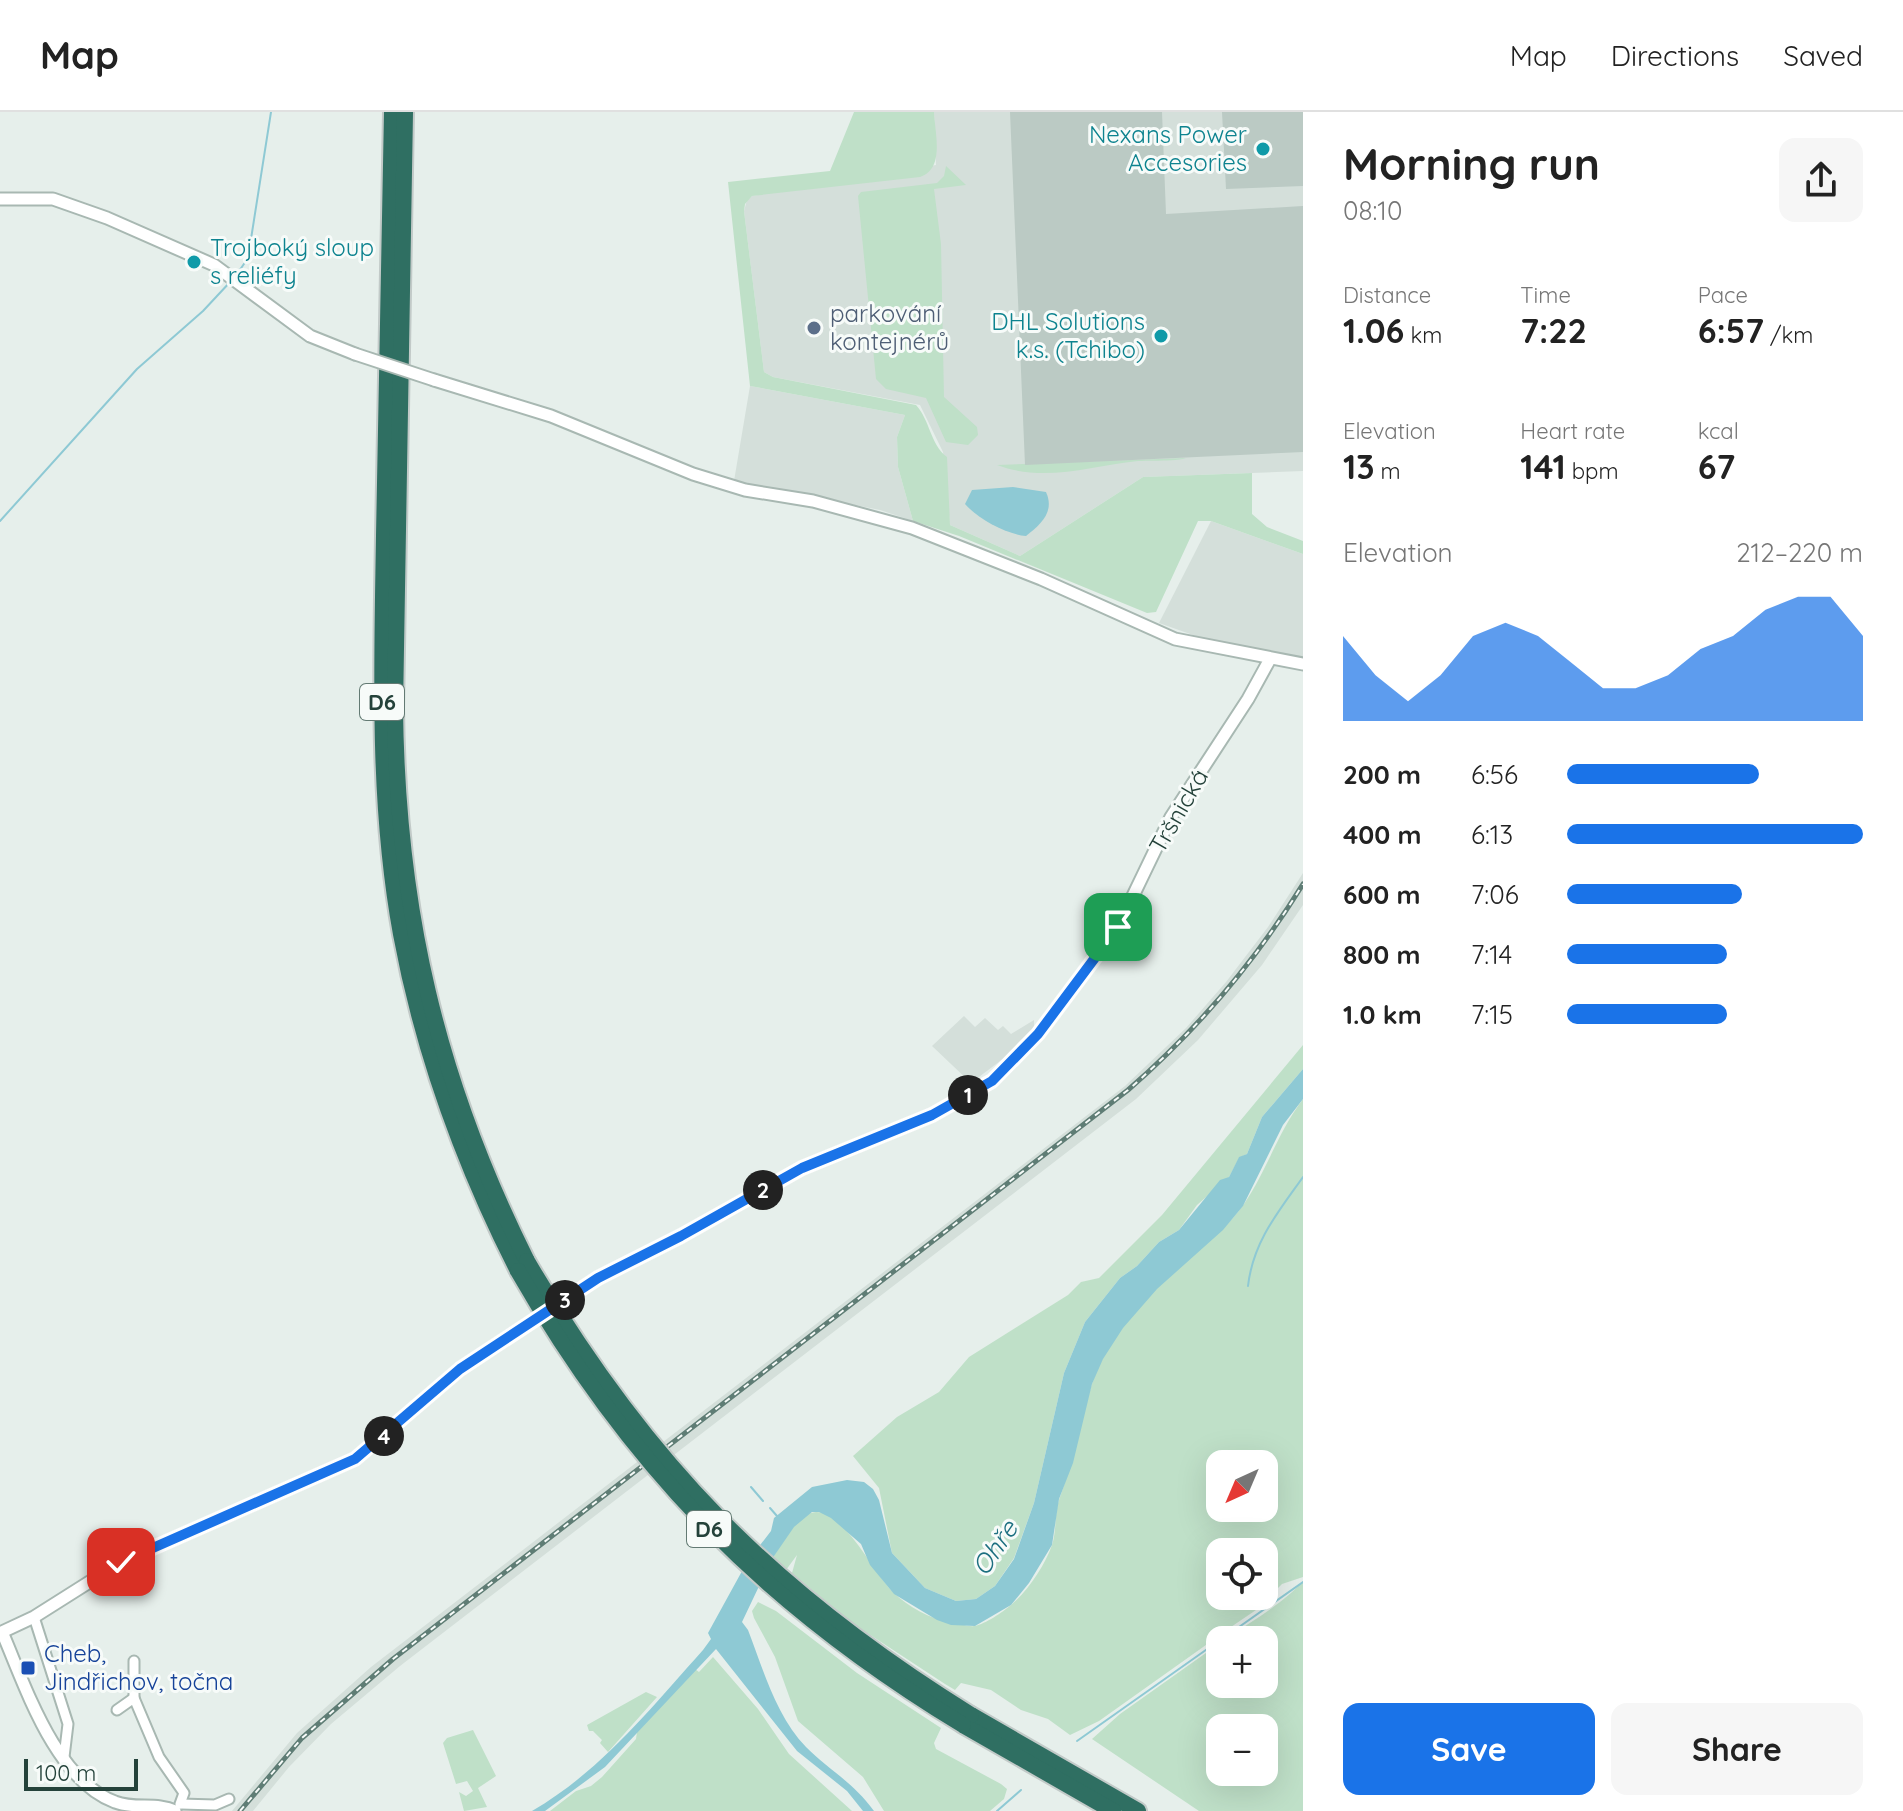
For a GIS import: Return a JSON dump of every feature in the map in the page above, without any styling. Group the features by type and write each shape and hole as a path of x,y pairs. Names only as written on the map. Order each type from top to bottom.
{"highway":[{"name":"D6","path":"392,112 382,652 386,821 401,932 428,1050 456,1137 560,1343 609,1413 659,1475 706,1526 769,1587 832,1638 1113,1811"},
{"name":"D6","path":"405,112 395,708 405,875 413,931 440,1047 522,1266"},
{"name":"D6","path":"967,1720 1138,1811"}],"street":[{"path":"0,199 53,199 107,218 214,265 310,336 355,354 551,416 693,474 745,490 813,501 912,528 1041,579 1186,642 1303,664"},
{"name":"Tršnická","path":"1,1632 34,1617 121,1562 355,1459 460,1369 598,1278 681,1236 802,1168 932,1115 992,1081 1033,1040 1118,927 1171,817 1248,699 1270,659"},
{"path":"34,1617 68,1724 64,1757"},
{"path":"1,1632 40,1722 82,1779 112,1802 132,1806 225,1804"},
{"path":"134,1661 134,1698 159,1757 183,1790 213,1811"},
{"path":"117,1710 134,1698"},
{"path":"174,1807 184,1798 183,1790"}],"shaded area":[{"path":"934,112 1303,112 1303,471 1143,477 1020,556 950,525 943,452 920,405 773,377 764,372 744,211 747,200 752,196 936,165"},
{"path":"750,386 905,415 897,437 898,467 913,521 880,510 734,481"},
{"path":"1211,521 1303,554 1303,657 1210,641 1159,623"},
{"path":"1303,873 1303,905 1262,965 1198,1040 1136,1099 400,1666 331,1724 289,1767 253,1811 232,1811 297,1733 371,1667 1125,1086 1186,1028 1226,982 1268,927"},
{"path":"964,1016 975,1027 985,1018 998,1030 1003,1026 1011,1034 1034,1020 1034,1028 1008,1055 971,1083 932,1046"}],"green space":[{"path":"854,112 934,112 936,159 928,173 920,177 752,196 745,204 764,372 773,377 916,405 937,446 947,457 950,525 1020,556 1143,477 1252,473 1252,514 1267,527 1303,541 1303,554 1211,521 1198,521 1156,612 1147,613 959,536 913,521 898,467 897,437 905,415 750,386 728,182 830,171"},
{"path":"946,166 966,185 934,189 941,244 944,397 977,427 978,435 968,445 946,442 926,398 886,389 876,379 858,196 861,192 937,183 944,176"},
{"path":"1186,458 1050,473 1033,473 997,465"},
{"path":"1303,1045 1303,1069 1262,1117 1247,1154 1239,1158 1229,1177 1197,1205 1179,1230 1159,1242 1137,1266 1120,1278 1085,1322 1064,1373 1034,1503 1014,1558 995,1586 976,1599 956,1601 925,1588 892,1553 879,1488 853,1456 897,1417 939,1392 969,1357 1068,1295 1081,1282 1099,1278 1162,1215"},
{"path":"1303,1099 1303,1577 1278,1588 1278,1538 1206,1538 1206,1610 1256,1610 1232,1626 1206,1626 1206,1645 1099,1721 1070,1735 1048,1719 1021,1710 991,1690 961,1683 955,1690 852,1623 792,1573 797,1555 786,1570 772,1559 802,1518 816,1512 827,1514 848,1532 893,1592 927,1615 975,1626 1011,1605 1035,1577 1052,1545 1058,1503 1091,1387 1108,1349 1147,1298 1239,1211"},
{"path":"1303,1581 1303,1811 1199,1811 1092,1739 1120,1714 1206,1653 1206,1698 1278,1698 1278,1626 1245,1626 1269,1610 1278,1610 1278,1603"},
{"path":"758,1602 776,1611 857,1673 941,1728 934,1743 936,1749 1001,1784 1007,1789 1004,1799 990,1811 884,1811 863,1777 798,1721 775,1657 754,1618 752,1611"},
{"path":"713,1657 758,1709 789,1754 852,1811 550,1811 576,1791 591,1786 602,1777 636,1739 637,1732 695,1669 699,1672"},
{"path":"646,1692 657,1697 608,1752 600,1743 602,1740 589,1731 587,1725"},
{"path":"473,1730 496,1776 478,1788 487,1807 464,1811 459,1792 466,1796 473,1791 467,1781 456,1784 443,1743 447,1738"}],"water":[{"path":"1013,487 1046,492 1048,499 1048,512 1026,536 993,525 965,504 972,490"},
{"path":"1303,1069 1303,1099 1283,1125 1243,1206 1223,1230 1157,1289 1123,1328 1103,1359 1092,1384 1073,1463 1059,1499 1052,1545 1029,1583 1011,1605 975,1626 951,1625 937,1620 894,1594 870,1565 861,1544 831,1518 819,1512 812,1512 794,1527 772,1559 742,1622 786,1721 806,1747 858,1792 874,1811 863,1811 847,1791 797,1751 716,1649 605,1767 545,1811 532,1811 603,1758 703,1650 711,1639 708,1633 747,1562 771,1531 774,1518 812,1487 847,1480 864,1482 873,1489 879,1500 892,1553 925,1588 956,1601 976,1599 995,1586 1014,1559 1034,1503 1064,1373 1085,1322 1120,1278 1137,1266 1159,1242 1179,1230 1220,1180 1229,1177 1239,1157 1247,1154 1262,1117"}],"building":[{"name":"DHL Solutions k.s. (Tchibo)","path":"1010,112 1162,112 1166,214 1303,206 1303,452 1025,465"},
{"name":"Nexans Power Accesories","path":"1222,112 1303,112 1303,186 1226,189"}],"waterway":[{"path":"235,277 248,258 271,112"},
{"path":"0,521 137,369 203,311 231,281"},
{"path":"1248,1286 1261,1241 1303,1177"},
{"path":"751,1487 763,1501"},
{"path":"770,1508 777,1516"},
{"path":"1240,1626 1303,1582"},
{"path":"1077,1741 1206,1650"},
{"path":"997,1811 1021,1790"}],"railway":[{"path":"240,1811 302,1738 393,1659 1128,1090 1178,1043 1223,994 1265,941 1303,884"}],"place":[{"name":"Nexans Power Accesories","path":"1263,149"},
{"name":"Trojboký sloup s reliéfy","path":"194,262"},
{"name":"parkování kontejnérů","path":"814,328"},
{"name":"DHL Solutions k.s. (Tchibo)","path":"1161,336"},
{"name":"Cheb, Jindřichov, točna","path":"28,1668"}],"route":[{"path":"121,1562 355,1459 460,1369 598,1278 681,1236 802,1168 932,1115 992,1081 1038,1034 1118,927"}],"water label":[{"name":"Ohře","path":"995,1548"}]}
